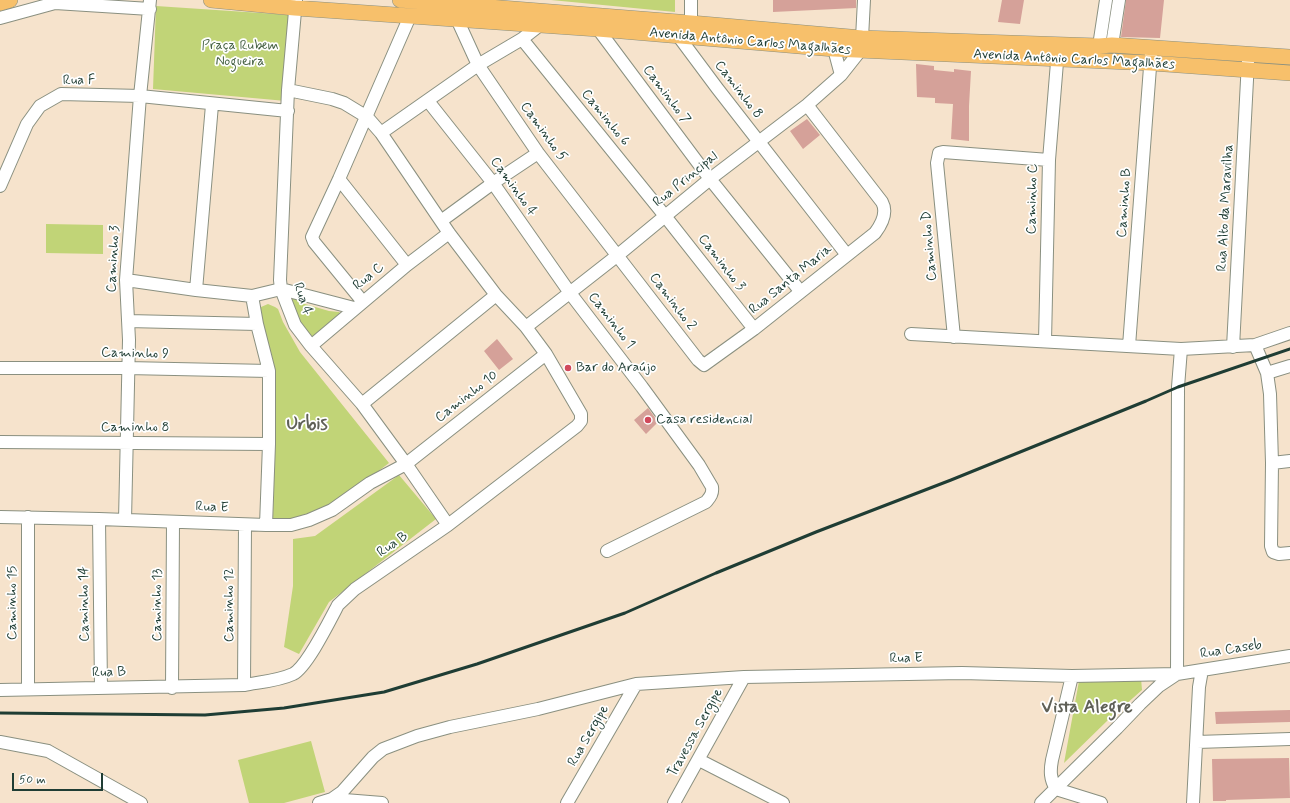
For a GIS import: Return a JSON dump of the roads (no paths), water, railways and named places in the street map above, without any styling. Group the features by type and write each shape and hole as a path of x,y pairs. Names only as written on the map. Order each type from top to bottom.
{"main road":[{"path":"0,3 10,0"},
{"name":"Avenida Antônio Carlos Magalhães","path":"211,0 296,4 410,16 598,29 687,32 861,45 1058,51 1151,56 1247,53 1290,57"},
{"name":"Avenida Antônio Carlos Magalhães","path":"400,0 834,49 861,45"},
{"name":"Avenida Antônio Carlos Magalhães","path":"1058,51 1106,46 1151,56 1248,71 1290,74"}],"street":[{"path":"687,32 691,0"},
{"path":"861,45 864,0"},
{"path":"1106,0 1106,46"},
{"path":"1106,46 1119,0"},
{"path":"0,18 55,3 150,4"},
{"name":"Caminho 3","path":"125,520 128,322 126,280 140,96 150,4"},
{"name":"Rua 4","path":"296,4 288,90 280,280 281,289 295,325 311,346 362,404 448,525"},
{"path":"358,305 312,237 410,16"},
{"name":"Caminho 5","path":"457,19 478,65 538,153 618,255"},
{"path":"381,133 478,65 522,39 540,25"},
{"name":"Caminho 7","path":"598,29 710,179"},
{"name":"Caminho 8","path":"687,32 717,88 759,141"},
{"name":"Caminho 6","path":"522,39 665,216"},
{"name":"Rua Principal","path":"526,327 618,255 710,179 807,105 841,75 861,45"},
{"path":"834,49 841,75"},
{"name":"Caminho C","path":"1045,341 1049,160 1058,51"},
{"name":"Rua Alto da Maravilha","path":"1233,347 1248,71 1247,53"},
{"name":"Caminho B","path":"1130,346 1151,56"},
{"path":"288,90 332,98 344,103 366,117 381,133 449,233"},
{"name":"Rua F","path":"0,186 26,124 40,106 61,94 140,96"},
{"path":"140,96 288,111"},
{"name":"Caminho 4","path":"428,101 493,183 570,293"},
{"path":"196,290 212,104"},
{"name":"Rua Santa Maria","path":"704,365 754,329 800,291 874,234 882,221 885,208 882,202 807,105"},
{"path":"759,141 847,254"},
{"name":"Caminho D","path":"954,336 937,163 939,153 943,152 1049,160"},
{"path":"441,221 493,183 538,153"},
{"path":"339,179 407,265"},
{"path":"710,179 800,291"},
{"name":"Caminho 3","path":"665,216 754,329"},
{"name":"Rua C","path":"311,346 358,305 449,233"},
{"name":"Rua B","path":"0,690 172,688 244,685 280,678 294,673 303,665 338,605 345,597 448,525 581,422 581,414 546,354 526,327 496,295 449,233"},
{"name":"Caminho 2","path":"618,255 698,360 704,365"},
{"path":"126,280 252,296 281,289 358,305"},
{"name":"Caminho 1","path":"570,293 642,387 699,465 712,487 712,491 706,502 607,551"},
{"path":"362,404 496,295"},
{"path":"252,296 257,324 269,371 269,444 266,525"},
{"path":"128,322 257,324"},
{"path":"911,334 1181,350 1255,345 1290,333"},
{"path":"1255,345 1267,373 1270,394 1272,463 1270,546 1275,554 1290,553"},
{"path":"1041,803 1140,704 1159,686 1177,674 1178,387 1181,350"},
{"name":"Caminho 10","path":"406,464 546,354"},
{"path":"1267,373 1290,366"},
{"name":"Caminho 9","path":"0,368 127,368 269,371"},
{"name":"Caminho 8","path":"0,442 269,444"},
{"path":"1272,463 1290,461"},
{"name":"Rua E","path":"0,517 99,519 245,525 291,525 314,518 332,510 370,483 406,464"},
{"name":"Caminho 15","path":"28,517 28,689"},
{"name":"Caminho 14","path":"99,519 101,688"},
{"name":"Caminho 13","path":"172,688 173,522"},
{"name":"Caminho 12","path":"244,685 245,525"},
{"name":"Rua Caseb","path":"1177,674 1290,656"},
{"path":"1193,803 1199,687 1202,670"},
{"name":"Rua E","path":"332,799 348,787 369,761 378,753 417,736 450,727 538,709 636,684 744,678 962,672 1072,676 1177,674"},
{"path":"1072,676 1051,769 1052,782 1056,789 1101,803"},
{"name":"Travessa Sergipe","path":"674,803 744,678"},
{"name":"Rua Sergipe","path":"567,803 636,684"},
{"path":"1197,742 1290,740"},
{"path":"0,742 48,751 141,803"},
{"path":"699,760 783,803"},
{"path":"319,803 332,799 382,803"}],"railway":[{"path":"0,713 205,715 284,708 384,692 477,664 625,613 716,573 816,532 951,480 1178,387 1290,349"}],"place":[{"name":"Bar do Araújo","path":"568,368"},
{"name":"Casa residencial","path":"648,420"}],"district":[{"name":"Urbis","path":"307,425"},
{"name":"Vista Alegre","path":"1087,708"}],"park label":[{"name":"Praça Rubem Nogueira","path":"240,54"}]}
